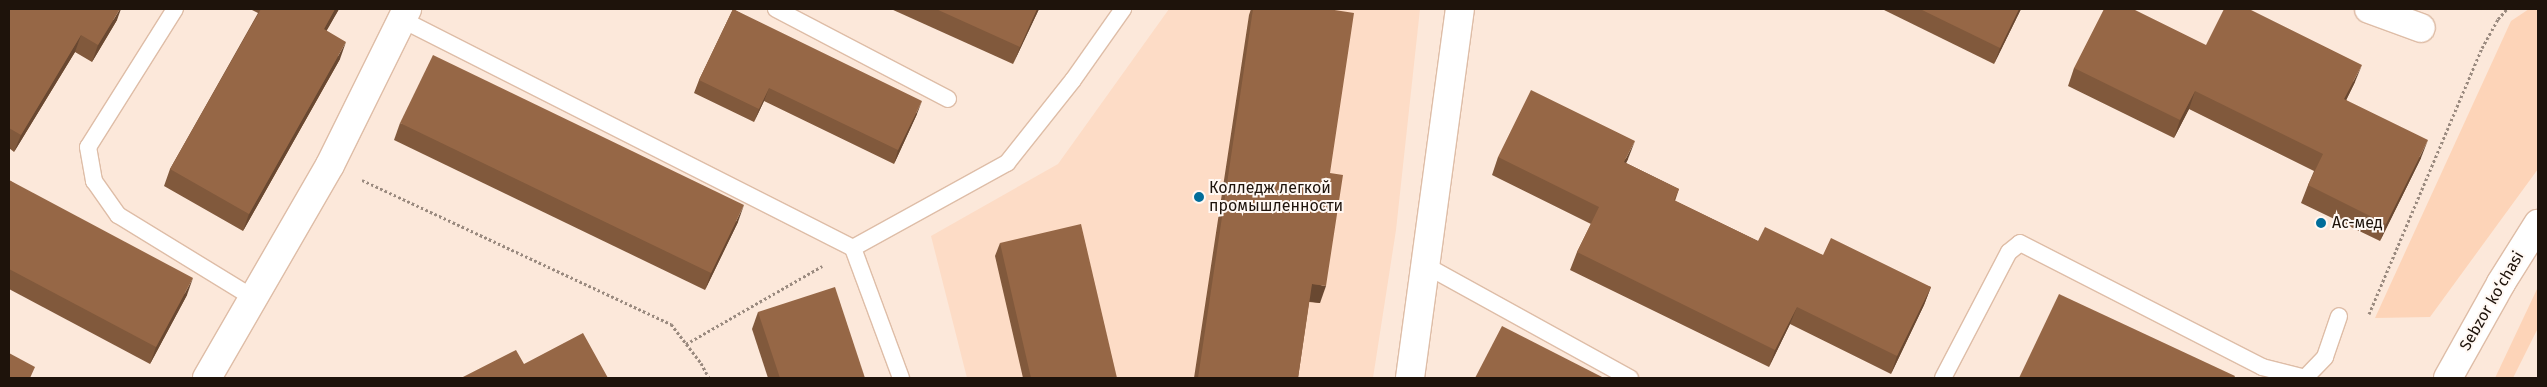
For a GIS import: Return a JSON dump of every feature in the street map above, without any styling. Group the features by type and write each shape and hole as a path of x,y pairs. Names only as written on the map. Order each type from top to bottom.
{"street":[{"path":"1410,378 1460,9"},
{"path":"2368,9 2421,28"},
{"path":"207,378 255,299 330,164 404,14"},
{"name":"Sebzor ko‘chasi","path":"2448,378 2501,283 2538,224"}],"lane":[{"path":"175,9 88,147 94,181 118,215 255,299"},
{"path":"776,9 948,99"},
{"path":"853,248 1007,163 1073,80 1123,9"},
{"path":"404,14 853,248 901,378"},
{"path":"1943,378 2009,252 2020,243 2262,367 2305,378 2325,357 2339,316"},
{"path":"1425,264 1630,378"}],"path":[{"path":"2367,319 2482,48 2498,19 2507,9"},
{"path":"330,164 671,324 709,378"},
{"path":"686,344 853,248"}],"shaded area":[{"name":"Колледж легкой промышленности","path":"1169,9 1420,9 1396,230 1373,378 967,378 931,236 1058,164"},
{"path":"2529,9 2538,9 2538,169 2430,317 2375,318 2511,21"},
{"path":"2538,287 2538,328 2513,378 2495,378"}],"building":[{"path":"9,9 120,9 98,45 81,35 21,135 9,128"},
{"path":"261,9 335,9 324,29 346,42 249,214 170,169"},
{"path":"733,9 922,101 898,150 769,88 759,109 699,80"},
{"path":"936,9 1037,9 1020,47"},
{"path":"1253,9 1328,9 1354,13 1330,173 1343,175 1326,286 1312,284 1298,378 1198,378"},
{"path":"1920,9 2019,9 2000,48"},
{"path":"2104,9 2133,9 2206,45 2224,9 2249,9 2362,65 2344,99 2428,140 2386,224 2308,185 2323,154 2195,91 2180,120 2074,68"},
{"path":"433,55 744,205 711,273 400,123"},
{"path":"1531,90 1635,141 1624,162 1679,189 1674,200 1758,241 1765,227 1823,255 1831,238 1931,287 1897,356 1797,307 1775,350 1577,252 1599,207 1498,157"},
{"path":"9,180 193,278 156,347 9,269"},
{"path":"1081,224 1117,378 1031,378 1000,243"},
{"path":"835,287 865,378 780,378 758,312"},
{"path":"2059,294 2235,376 2234,378 2019,378"},
{"path":"1502,326 1604,378 1475,378"},
{"path":"583,333 608,378 461,378 516,350 524,364"},
{"path":"9,353 35,367 30,378 9,378"}],"place":[{"name":"Колледж легкой промышленности","path":"1199,197"},
{"name":"Ас-мед","path":"2321,223"}]}
